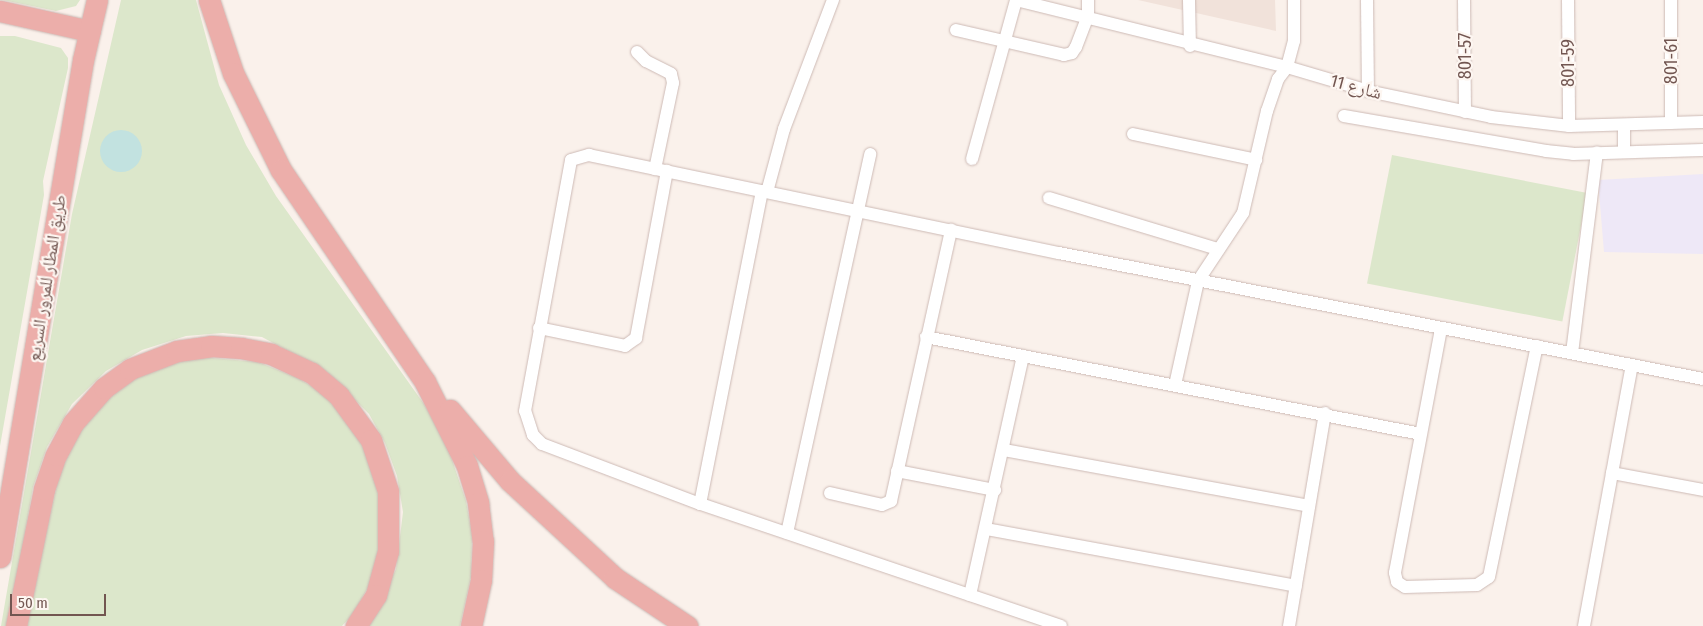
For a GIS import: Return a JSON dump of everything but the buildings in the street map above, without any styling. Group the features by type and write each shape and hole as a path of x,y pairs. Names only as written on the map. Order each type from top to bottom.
{"highway":[{"name":"طريق المطار للمرور السريع","path":"0,557 90,31 97,0"},
{"path":"209,0 237,81 281,170 426,382 510,481 608,572 687,626"},
{"path":"0,11 90,31"},
{"path":"16,626 32,540 49,471 73,423 104,388 145,362 177,351 211,346 264,352 312,374 340,396 362,424 378,456 388,490 388,551 376,595 356,626"},
{"path":"426,382 460,448 478,503 482,561 471,626"}],"street":[{"path":"700,504 765,191 784,129 833,0"},
{"path":"972,159 1016,0"},
{"name":"شارع 11","path":"1016,0 1088,16 1190,46 1287,68 1368,91 1465,112 1568,126 1624,126 1703,122"},
{"path":"956,30 1064,55 1072,53 1088,16 1088,0"},
{"path":"1189,0 1190,46"},
{"path":"1175,384 1198,281 1243,213 1267,111 1278,79 1287,68 1294,41 1294,0"},
{"path":"1367,0 1368,91"},
{"name":"801-57","path":"1464,0 1465,112"},
{"name":"801-59","path":"1568,0 1568,126"},
{"name":"801-61","path":"1670,0 1671,123"},
{"path":"539,328 625,346 636,338 673,83 671,74 646,60 637,52"},
{"path":"1344,116 1522,148 1597,153 1703,150"},
{"path":"1624,126 1624,152"},
{"path":"1134,134 1256,160"},
{"path":"1572,352 1597,153"},
{"path":"1061,626 700,504 554,449 533,435 525,411 571,160 583,154 1198,281 1572,352 1703,379"},
{"path":"787,534 870,154"},
{"path":"1049,198 1218,249"},
{"path":"830,493 886,505 891,501 951,230"},
{"path":"1441,328 1395,578 1405,587 1482,583 1493,567 1537,346"},
{"path":"926,337 1325,413 1421,434"},
{"path":"970,595 1024,356"},
{"path":"1584,626 1632,365"},
{"path":"1289,626 1325,413"},
{"path":"1004,450 1310,506"},
{"path":"897,471 995,490"},
{"path":"1612,473 1703,490"},
{"path":"986,529 1296,586"}],"shaded area":[{"path":"1138,0 1275,0 1276,31"},
{"path":"1703,174 1703,254 1604,252 1598,180"}],"green space":[{"path":"3,0 80,0 76,6 56,11"},
{"path":"121,0 196,0 219,85 246,145 276,196 424,404 447,445 466,501 472,534 471,577 460,626 368,626 396,569 403,512 397,476 385,443 369,414 327,372 262,337 223,333 186,336 142,350 106,371 72,404 47,447 33,487 9,626 1,626 72,214"},
{"path":"0,36 15,36 61,48 68,58 68,68 43,181 44,195 0,446"},
{"path":"1392,155 1587,193 1562,322 1367,284"},
{"path":"201,357 258,362 298,378 326,395 351,425 367,455 379,489 379,549 370,584 353,614 342,626 25,626 61,467 83,426 107,400 136,378 168,364"}],"water":[{"path":"125,130 133,133 139,139 142,151 139,163 133,169 117,172 109,169 103,163 100,147 103,139 109,133"}]}
